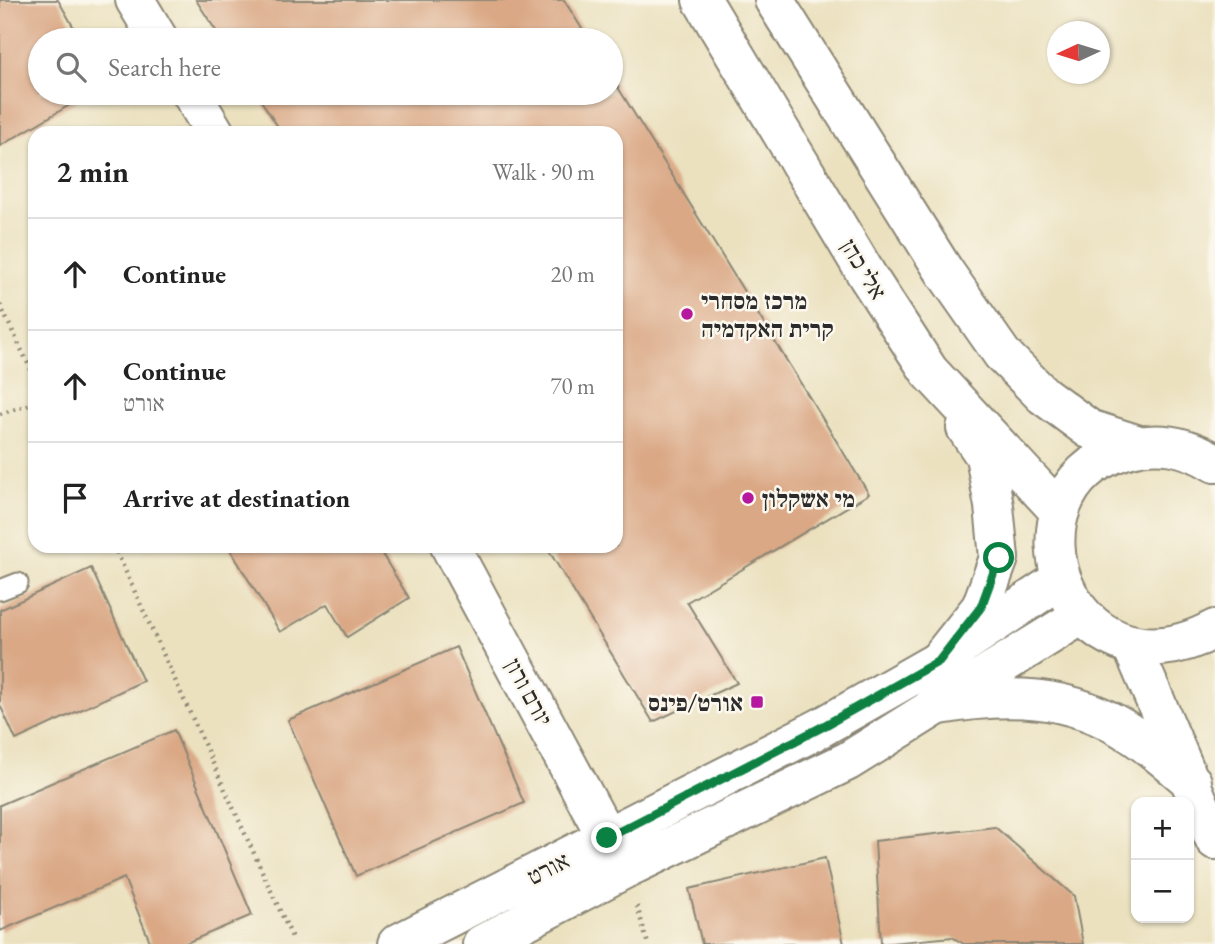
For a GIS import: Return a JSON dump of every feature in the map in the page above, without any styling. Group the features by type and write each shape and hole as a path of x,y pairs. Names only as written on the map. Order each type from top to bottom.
{"street":[{"path":"135,0 152,28"},
{"name":"אלי כהן","path":"702,0 868,277 929,371 1060,513"},
{"path":"774,0 944,271 1002,354 1043,395 1089,429 1139,445"},
{"path":"198,105 211,126"},
{"path":"929,371 985,456 994,506 999,558 981,607 939,661"},
{"path":"1215,463 1197,452 1169,444 1139,445 1114,453 1091,467 1072,488 1060,513 1055,535 1055,557 1061,579 1082,615 1096,628 1131,644 1161,647 1191,642 1215,629"},
{"name":"יורם ורון","path":"454,553 607,838"},
{"name":"אורט","path":"397,944 822,727 939,661 1061,579"},
{"name":"אורט","path":"482,944 625,869 848,761 1082,615"},
{"path":"1131,644 1215,840"},
{"path":"933,706 987,697 1044,699 1086,710 1133,734 1192,782"}],"path":[{"path":"0,305 28,363"},
{"path":"0,414 28,405"},
{"path":"117,553 292,937"},
{"path":"635,899 648,944"}],"building":[{"path":"0,0 58,0 74,28 28,28 28,105 70,105 34,126 28,126 28,130 0,146"},
{"path":"196,0 564,0 582,28 214,28"},
{"name":"מרכז מסחרי קרית האקדמיה","path":"623,95 869,494 687,602 737,683 653,722 550,553 623,553 623,126 277,126 264,105 623,105"},
{"path":"232,553 381,553 409,598 347,637 327,604 280,632"},
{"path":"91,568 143,681 16,740 0,705 0,610"},
{"path":"456,647 524,803 356,876 288,720"},
{"path":"174,730 252,915 184,944 151,944 124,878 0,931 0,805"},
{"path":"995,827 1074,896 1083,944 964,944 952,937 881,944 875,841"},
{"path":"825,858 844,944 702,944 689,889"}],"place":[{"name":"מרכז מסחרי קרית האקדמיה","path":"687,314"},
{"name":"מי אשקלון","path":"748,498"},
{"name":"אורט/פינס","path":"757,702"}],"route":[{"path":"607,838 822,727 939,661 981,607 999,558"}]}
